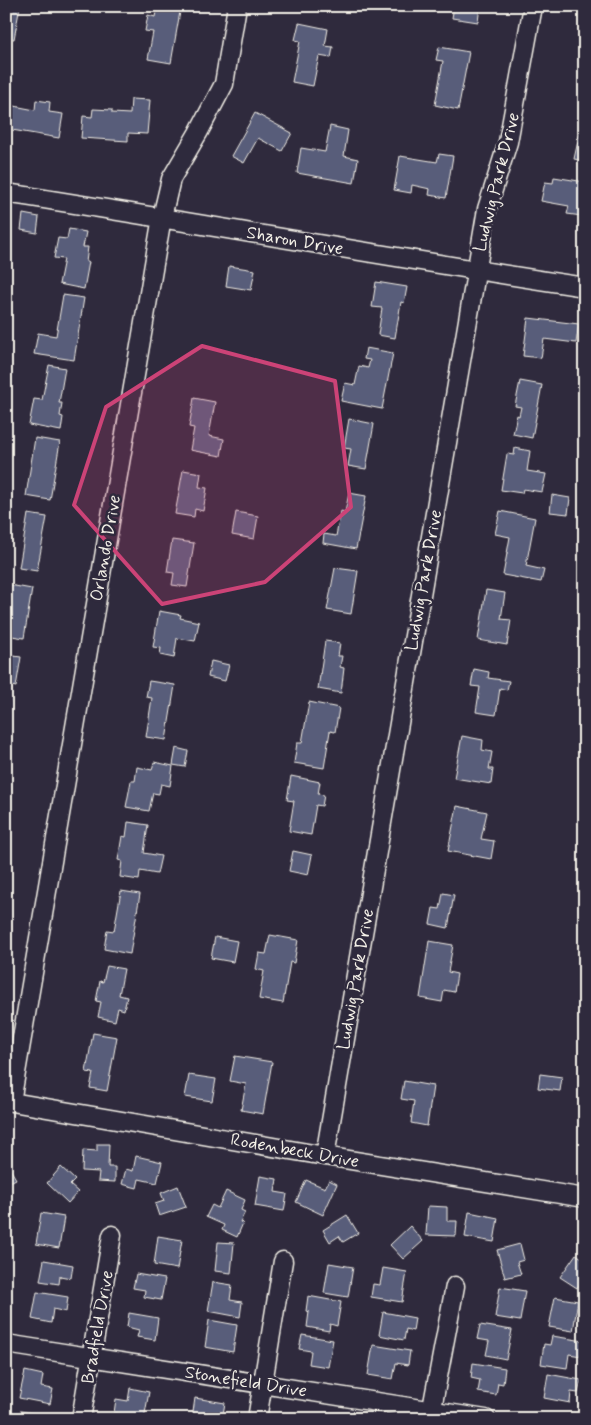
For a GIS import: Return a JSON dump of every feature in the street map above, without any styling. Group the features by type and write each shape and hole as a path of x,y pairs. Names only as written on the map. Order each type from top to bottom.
{"street":[{"name":"Orlando Drive","path":"8,1102 162,217 171,179 224,84 237,6"},
{"name":"Ludwig Park Drive","path":"325,1156 486,209 508,142 533,6"},
{"name":"Sharon Drive","path":"6,193 162,217 476,271 585,287"},
{"name":"Rodenbeck Drive","path":"8,1102 585,1198"},
{"name":"Bradfield Drive","path":"82,1419 112,1235"},
{"path":"257,1419 283,1262"},
{"path":"431,1415 455,1286"},
{"name":"Stonefield Drive","path":"6,1344 263,1384 431,1415 486,1419"}],"highlighted area":[{"path":"202,346 335,381 351,507 265,582 162,604 74,505 106,407"}],"building":[{"path":"6,6 20,6 14,39 6,38"},
{"path":"157,6 181,6 171,63 148,59 153,32 145,31 148,15 155,17"},
{"path":"454,6 480,6 478,22 452,18"},
{"path":"299,23 328,29 325,46 333,47 331,58 319,56 313,86 292,82 300,41 295,40"},
{"path":"439,47 469,52 458,110 435,105 443,61 436,60"},
{"path":"131,99 150,100 147,134 128,133 128,141 81,138 83,116 92,117 93,109 112,110 112,113 130,114"},
{"path":"36,100 50,102 49,112 63,114 59,138 6,129 9,105 35,110"},
{"path":"255,113 292,133 282,151 258,138 244,163 231,156"},
{"path":"585,114 585,161 574,159"},
{"path":"330,126 348,130 344,156 358,159 354,183 297,173 301,148 325,152"},
{"path":"439,154 453,156 446,198 429,195 430,189 412,185 411,193 394,190 400,156 437,162"},
{"path":"554,177 585,182 585,201 582,216 567,214 569,206 541,201 545,182 553,183"},
{"path":"23,214 39,217 37,233 21,230"},
{"path":"69,229 86,232 83,247 88,247 86,262 89,262 84,289 59,284 64,259 54,258 58,238 67,239"},
{"path":"229,266 255,270 251,290 226,286"},
{"path":"376,282 407,287 404,303 401,302 395,338 378,335 382,308 372,307"},
{"path":"63,295 84,298 74,360 34,354 38,333 56,336"},
{"path":"528,318 579,324 576,343 544,339 541,358 523,356"},
{"path":"366,348 393,353 382,409 341,401 345,383 355,385 359,366 368,368 370,360 364,359"},
{"path":"49,365 65,368 59,403 62,403 60,416 63,417 61,431 29,425 34,399 42,400"},
{"path":"520,381 542,385 532,438 513,434 517,415 519,416 521,407 515,406"},
{"path":"194,398 215,402 209,436 224,439 221,456 190,450 194,428 189,427"},
{"path":"349,419 374,424 366,469 348,466 351,449 344,448"},
{"path":"35,438 60,442 50,500 26,496"},
{"path":"515,448 530,451 527,471 546,474 542,492 523,489 522,493 501,490 507,454 514,455"},
{"path":"183,470 201,473 199,487 207,488 203,511 195,509 194,517 175,514"},
{"path":"349,493 366,496 356,549 323,543 324,534 336,536 341,511 345,512"},
{"path":"552,495 570,498 568,514 550,512"},
{"path":"500,511 535,518 526,566 544,570 541,582 503,575 510,537 495,534"},
{"path":"236,512 258,516 254,539 232,535"},
{"path":"28,514 47,517 37,571 19,568"},
{"path":"172,540 194,543 187,587 172,585 174,573 167,572"},
{"path":"335,568 358,571 351,614 327,610"},
{"path":"9,585 32,589 24,638 6,635 6,605"},
{"path":"486,590 505,593 501,619 511,620 507,645 478,640"},
{"path":"159,611 181,615 180,618 199,622 195,641 177,638 174,658 160,655 161,648 153,647"},
{"path":"325,641 340,643 338,656 342,656 340,667 344,668 341,693 318,689"},
{"path":"6,655 21,657 16,687 12,686 7,710"},
{"path":"211,661 229,665 225,681 208,677"},
{"path":"474,669 489,672 488,678 509,681 507,690 500,688 496,715 476,712 480,687 471,686"},
{"path":"149,681 175,685 166,740 146,737 152,698 146,697"},
{"path":"309,702 339,708 335,732 330,731 324,768 294,763 297,743 302,743"},
{"path":"462,736 483,740 482,750 492,752 489,769 493,769 491,784 454,778"},
{"path":"176,748 188,751 185,767 173,765"},
{"path":"154,762 173,766 170,786 161,784 159,794 153,793 149,811 126,807 131,781 135,781 137,767 152,770"},
{"path":"291,776 320,782 318,794 324,795 322,806 316,805 311,835 289,831 294,801 287,800"},
{"path":"457,806 487,812 481,839 494,841 491,859 448,851"},
{"path":"128,822 148,825 144,853 161,856 157,874 140,871 139,880 120,877 122,861 118,860 122,836 126,837"},
{"path":"293,851 312,855 308,875 289,871"},
{"path":"121,891 140,894 130,954 104,949 107,930 114,931"},
{"path":"443,893 454,895 448,928 430,924 433,908 440,909"},
{"path":"270,935 298,940 294,963 290,962 283,1003 259,999 264,971 256,969 259,953 266,954"},
{"path":"215,937 237,941 233,962 211,958"},
{"path":"429,941 453,945 448,972 457,974 454,992 444,990 442,1002 420,998"},
{"path":"107,966 124,969 119,995 127,997 124,1010 118,1008 115,1021 98,1017 101,1002 96,1001 100,981 103,982"},
{"path":"93,1033 117,1037 107,1091 90,1088 93,1073 86,1072"},
{"path":"235,1056 272,1062 263,1114 241,1110 246,1084 230,1081"},
{"path":"540,1074 562,1077 560,1091 538,1088"},
{"path":"189,1075 216,1079 212,1101 185,1097"},
{"path":"404,1081 433,1086 427,1126 411,1123 414,1101 401,1099"},
{"path":"97,1144 109,1144 108,1167 115,1167 115,1182 98,1181 99,1172 82,1171 83,1150 97,1151"},
{"path":"136,1156 162,1162 157,1183 139,1179 137,1188 122,1184 126,1169 133,1171"},
{"path":"6,1162 16,1179 6,1184"},
{"path":"61,1167 75,1180 70,1185 78,1192 68,1203 47,1183"},
{"path":"260,1176 277,1179 275,1192 287,1194 284,1211 255,1206"},
{"path":"306,1180 325,1188 329,1180 337,1184 323,1215 296,1202"},
{"path":"178,1186 186,1207 159,1216 155,1204 164,1201 161,1193"},
{"path":"226,1191 245,1200 241,1210 245,1212 240,1222 243,1223 237,1237 222,1230 224,1225 206,1217 212,1205 218,1208"},
{"path":"428,1206 447,1207 447,1221 457,1221 456,1236 426,1235"},
{"path":"469,1212 498,1218 494,1242 465,1237"},
{"path":"41,1213 64,1217 59,1248 36,1244"},
{"path":"347,1215 358,1233 343,1242 339,1236 330,1242 323,1230"},
{"path":"410,1226 423,1241 403,1259 390,1245"},
{"path":"158,1236 182,1240 177,1269 154,1265"},
{"path":"218,1242 234,1243 231,1273 215,1271"},
{"path":"520,1244 524,1260 517,1262 521,1274 505,1278 497,1250"},
{"path":"576,1254 585,1260 585,1277 577,1288 560,1277"},
{"path":"44,1260 73,1265 71,1278 60,1276 59,1284 40,1281"},
{"path":"329,1263 353,1267 348,1297 324,1293"},
{"path":"383,1268 407,1272 402,1302 371,1297 373,1284 380,1285"},
{"path":"136,1274 165,1279 161,1300 144,1297 145,1290 133,1288"},
{"path":"213,1282 232,1285 230,1300 242,1302 240,1317 208,1311"},
{"path":"500,1287 525,1291 520,1321 495,1317"},
{"path":"37,1292 68,1297 66,1312 53,1309 51,1323 32,1319"},
{"path":"308,1296 341,1302 337,1326 330,1324 329,1331 307,1327 309,1312 306,1311"},
{"path":"555,1297 578,1301 573,1331 549,1327"},
{"path":"383,1312 415,1318 413,1331 406,1329 404,1340 379,1335"},
{"path":"129,1313 158,1318 155,1340 137,1337 139,1330 127,1327"},
{"path":"209,1320 237,1325 233,1352 205,1347"},
{"path":"480,1325 512,1330 506,1359 486,1355 489,1341 477,1339"},
{"path":"302,1335 333,1340 328,1367 309,1364 311,1351 299,1349"},
{"path":"552,1336 584,1341 581,1356 569,1354 567,1368 541,1364 544,1344 550,1345"},
{"path":"373,1345 410,1351 408,1365 396,1363 393,1379 368,1375"},
{"path":"473,1363 505,1368 503,1384 498,1383 496,1395 478,1392 480,1380 471,1378"},
{"path":"25,1371 43,1375 41,1387 53,1389 50,1404 19,1398"},
{"path":"548,1374 581,1380 578,1393 571,1392 570,1403 544,1398"},
{"path":"130,1388 149,1392 144,1419 114,1413 116,1399 128,1401"},
{"path":"195,1398 225,1403 223,1414 219,1413 218,1419 192,1419"},
{"path":"20,1411 38,1414 37,1419 19,1419"},
{"path":"290,1413 314,1417 314,1419 289,1419"}]}
